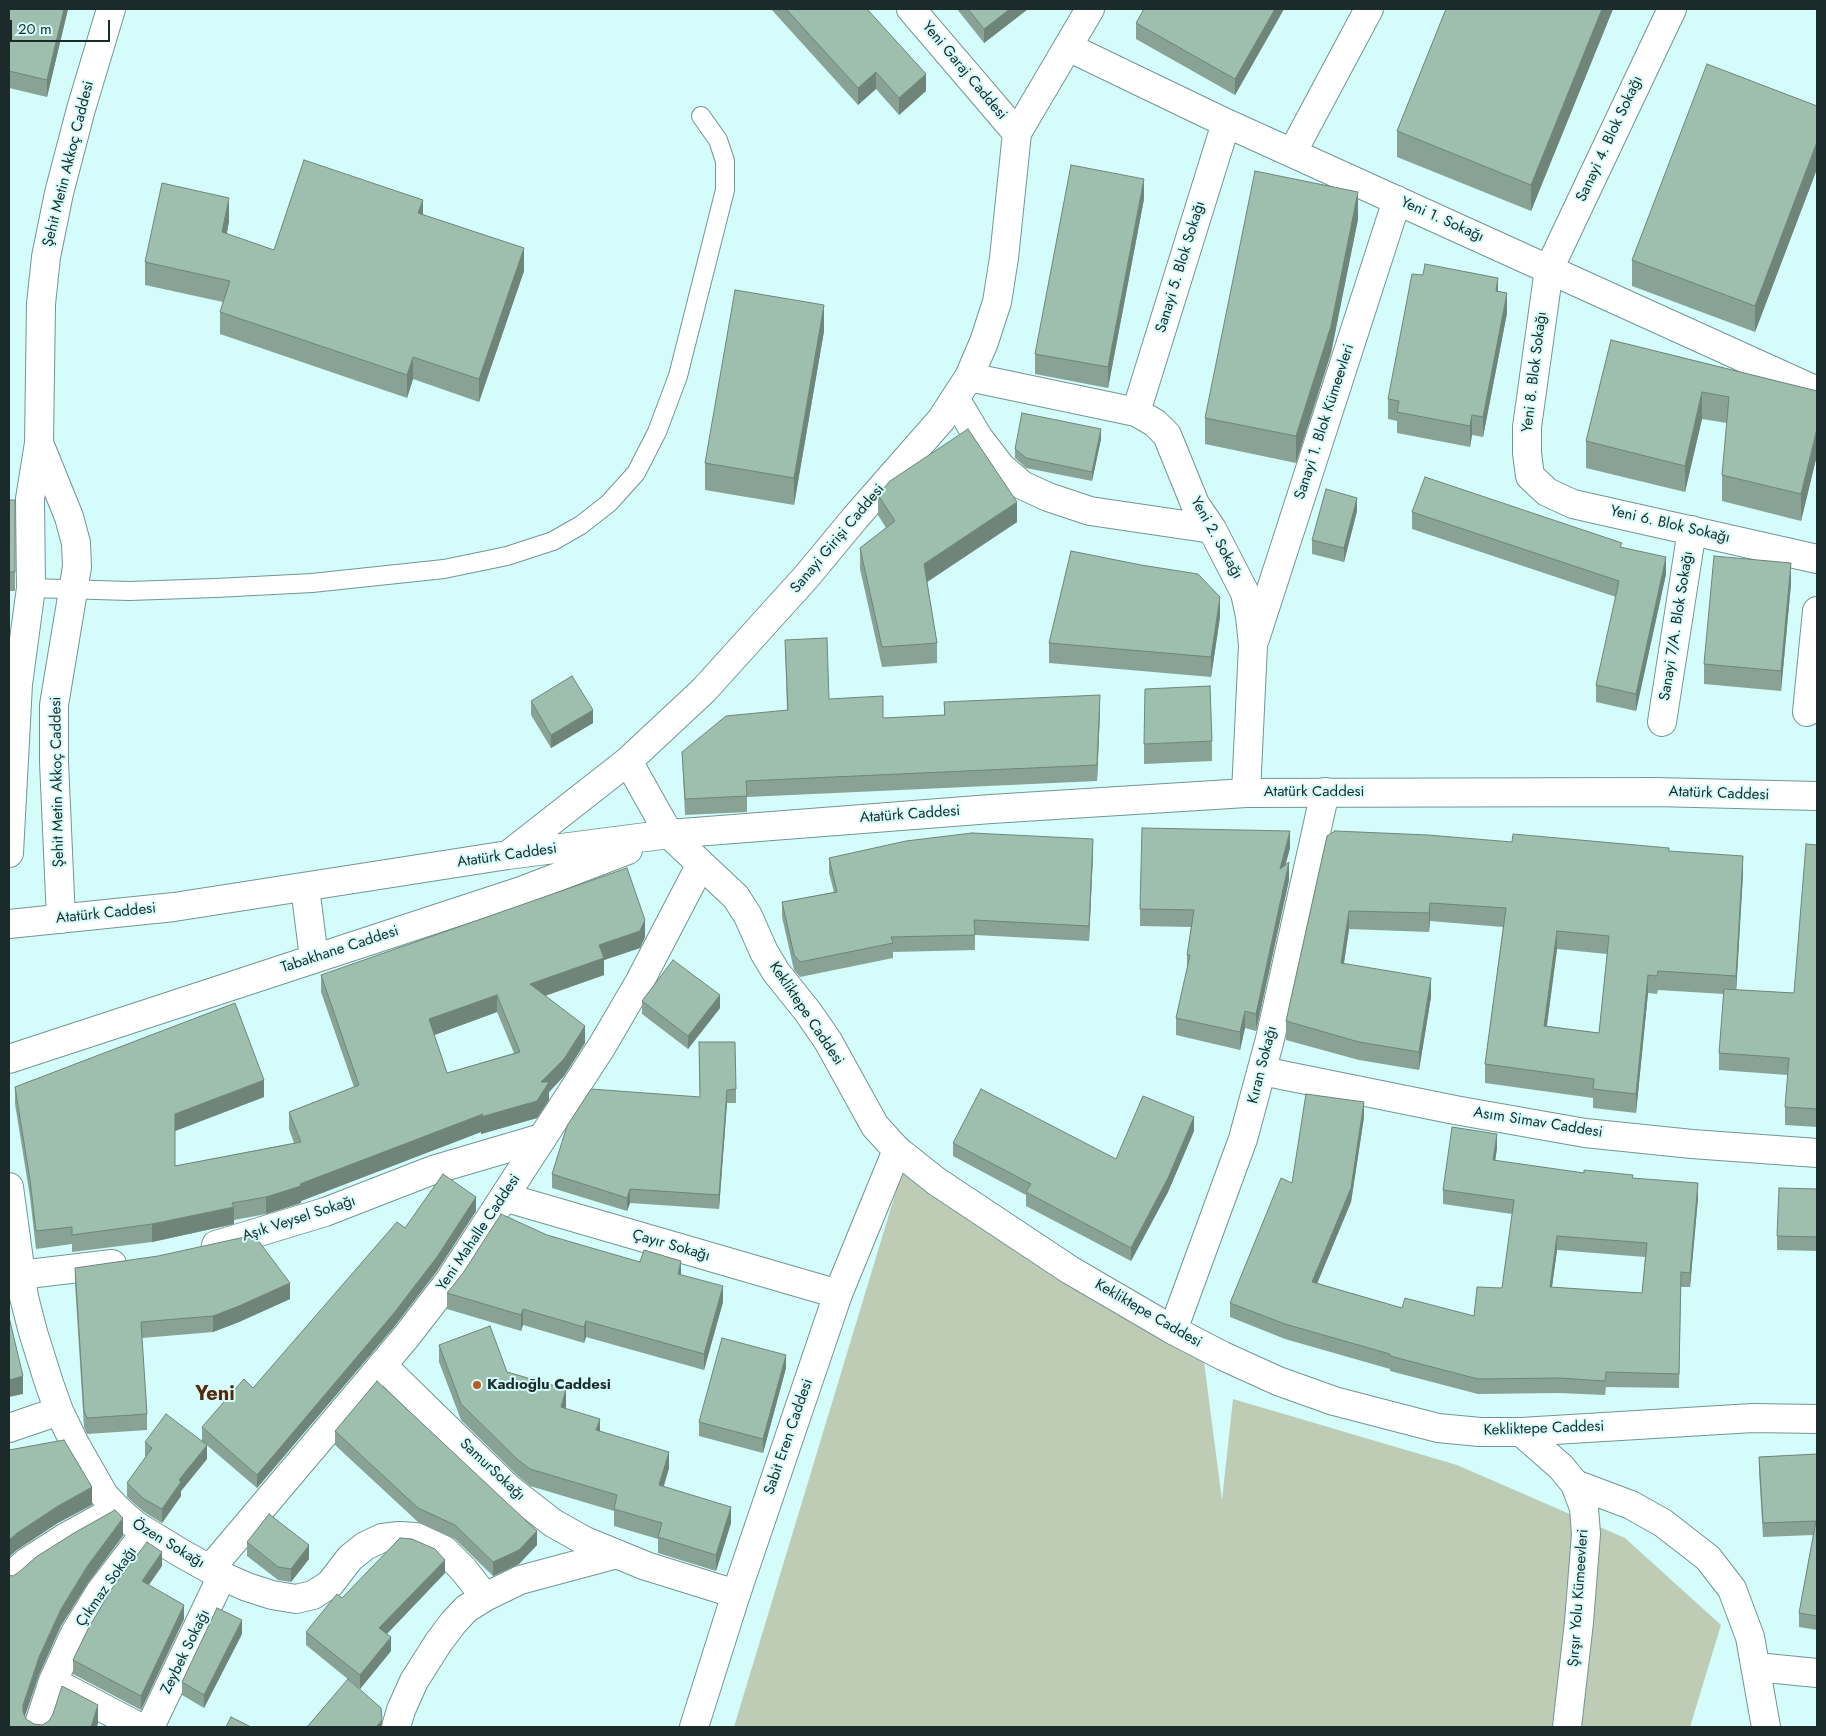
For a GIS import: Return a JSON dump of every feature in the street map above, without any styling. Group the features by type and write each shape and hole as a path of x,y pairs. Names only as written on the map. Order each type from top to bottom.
{"street":[{"name":"Şehit Metin Akkoç Caddesi","path":"9,853 18,684 17,632 31,588 30,499 39,443 41,304 46,257 59,193 76,127 111,9"},
{"name":"Yeni Garaj Caddesi","path":"911,9 1017,134"},
{"path":"1017,134 1090,9"},
{"path":"1292,153 1369,9"},
{"name":"Sanayi 4. Blok Sokağı","path":"1549,269 1672,9"},
{"name":"Yeni 1. Sokağı","path":"1068,47 1226,123 1817,391"},
{"name":"Sanayi 5. Blok Sokağı","path":"1136,412 1226,123"},
{"name":"Sanayi Girişi Caddesi","path":"508,855 628,761 704,690 807,576 854,518 942,420 969,377 984,342 997,302 1004,258 1017,134"},
{"name":"Sanayi 1. Blok Kümeevleri","path":"1253,645 1397,200"},
{"name":"Yeni 8. Blok Sokağı","path":"1530,476 1527,453 1527,427 1549,269"},
{"name":"Yeni 2. Sokağı","path":"969,377 1136,412 1155,423 1167,435 1195,504 1212,529 1245,593 1253,645 1246,793"},
{"path":"956,400 978,436 1001,466 1022,485 1048,497 1090,511 1212,529"},
{"name":"Şehit Metin Akkoç Caddesi","path":"39,443 69,517 76,543 77,567 74,590 54,705 54,762 61,919"},
{"name":"Yeni 6. Blok Sokağı","path":"1530,476 1548,492 1573,504 1817,559"},
{"name":"Sanayi 7/A. Blok Sokağı","path":"1662,722 1692,530"},
{"path":"1812,717 1817,611"},
{"path":"17,632 67,629"},
{"name":"Kekliktepe Caddesi","path":"628,761 669,834 736,897 748,916 764,952 776,972 828,1041 875,1126 897,1150 936,1181 1070,1270 1173,1330 1223,1356 1278,1381 1334,1401 1438,1428 1480,1432 1521,1432 1753,1418 1817,1419"},
{"name":"Kıran Sokağı","path":"1173,1330 1243,1139 1262,1071 1325,792"},
{"name":"Atatürk Caddesi","path":"9,924 174,907 508,855 669,834 991,809 1246,793 1655,792 1817,796"},
{"name":"Tabakhane Caddesi","path":"9,1058 521,890 669,834"},
{"name":"Yeni Mahalle Caddesi","path":"216,1572 450,1280 602,1046 640,981 701,864"},
{"path":"305,887 314,958"},
{"name":"Asım Simav Caddesi","path":"1262,1071 1455,1110 1585,1132 1692,1144 1817,1153"},
{"name":"Aşık Veysel Sokağı","path":"190,1251 242,1238 325,1212 433,1170 542,1138"},
{"name":"Sabit Eren Caddesi","path":"694,1727 736,1594 838,1294 897,1150"},
{"name":"Özen Sokağı","path":"9,1187 20,1275 33,1332 59,1411 104,1495 116,1509 146,1532 216,1572 247,1587 272,1596 296,1599 312,1596 330,1584 350,1558 365,1546 382,1538 399,1536 416,1537 444,1550 463,1569 485,1597"},
{"name":"Çayır Sokağı","path":"504,1198 838,1294"},
{"path":"20,1275 137,1260"},
{"name":"SamurSokağı","path":"382,1365 514,1492 554,1523 585,1541 646,1566 736,1594"},
{"path":"9,1428 59,1411"},
{"name":"Şırşır Yolu Kümeevleri","path":"1521,1432 1561,1467 1575,1484 1584,1508 1586,1534 1580,1622 1567,1727"},
{"path":"1575,1484 1631,1505 1663,1523 1708,1558 1732,1589 1750,1637 1766,1727"},
{"path":"15,1566 116,1509"},
{"name":"Çıkmaz Sokağı","path":"38,1727 64,1655 89,1608 146,1532"},
{"path":"396,1727 401,1710 414,1681 438,1643 466,1609 485,1597 520,1580 617,1554"},
{"name":"Zeybek Sokağı","path":"150,1727 216,1572"},
{"path":"1756,1667 1817,1672"},
{"path":"53,1682 139,1727"}],"lane":[{"path":"31,588 129,591 312,582 444,569 516,553 554,541 581,525 609,503 636,473 657,432 678,376 725,190 725,161 718,140 700,116"}],"green space":[{"path":"903,1168 1057,1275 1204,1362 1222,1500 1233,1399 1457,1465 1625,1538 1721,1625 1690,1727 734,1727"}],"building":[{"path":"9,9 64,9 47,80 9,71"},
{"path":"786,9 867,9 926,74 899,98 876,72 858,88"},
{"path":"968,9 1010,9 984,29"},
{"path":"1144,9 1275,9 1235,79 1136,23"},
{"path":"1446,9 1602,9 1531,185 1397,131"},
{"path":"1707,64 1817,106 1817,142 1755,306 1632,260"},
{"path":"304,160 423,200 418,213 524,248 479,379 413,357 407,375 220,312 230,281 145,262 162,183 229,198 222,232 274,250"},
{"path":"1071,165 1144,179 1108,367 1035,354"},
{"path":"1255,171 1358,192 1331,326 1296,436 1205,418"},
{"path":"1425,264 1498,278 1496,291 1507,293 1483,417 1472,415 1470,426 1397,412 1399,401 1388,399 1412,274 1423,275"},
{"path":"735,290 824,305 794,478 705,463"},
{"path":"1611,340 1817,391 1817,429 1801,494 1722,475 1729,397 1702,392 1685,466 1586,441"},
{"path":"1022,413 1101,429 1092,472 1026,458 1015,449"},
{"path":"968,429 1017,502 924,564 937,643 882,647 860,548 895,521 878,495 890,481"},
{"path":"1425,477 1622,543 1620,547 1666,557 1636,694 1596,685 1619,581 1412,512"},
{"path":"1326,489 1357,498 1344,548 1312,540"},
{"path":"9,500 15,500 15,572 9,572"},
{"path":"1071,551 1198,574 1220,597 1211,657 1049,643"},
{"path":"1714,556 1791,563 1781,671 1704,664"},
{"path":"827,638 829,699 883,696 883,718 945,715 944,702 1100,695 1097,765 746,781 747,796 685,799 682,752 726,716 788,710 785,640"},
{"path":"572,676 593,710 551,735 531,701"},
{"path":"1210,686 1212,741 1144,744 1145,689"},
{"path":"1142,828 1290,831 1280,869 1289,862 1256,1014 1245,1011 1240,1032 1176,1018 1190,955 1187,955 1194,910 1140,909"},
{"path":"1335,831 1428,835 1512,842 1513,834 1669,848 1669,851 1743,856 1736,976 1658,971 1657,976 1648,975 1636,1094 1593,1089 1594,1079 1485,1064 1506,908 1430,903 1429,913 1349,911 1341,963 1431,978 1419,1052 1359,1042 1286,1021 1327,836","holes":["1557,931 1609,936 1599,1033 1544,1026"]},
{"path":"972,833 1093,839 1089,926 974,920 975,935 891,937 893,943 800,962 794,955 782,902 837,892 829,858 906,841"},
{"path":"1806,844 1817,845 1817,1109 1785,1107 1789,1058 1719,1053 1724,989 1794,993"},
{"path":"627,868 645,920 640,931 599,945 604,958 530,984 585,1026 564,1059 541,1082 549,1082 537,1101 481,1117 483,1114 300,1184 301,1186 266,1197 232,1203 234,1207 152,1224 72,1235 72,1227 36,1231 15,1087 235,1003 264,1080 175,1114 175,1166 301,1142 289,1112 359,1085 321,975","holes":["497,995 520,1052 447,1073 429,1019"]},
{"path":"673,960 720,995 688,1036 642,1001"},
{"path":"699,1042 735,1042 736,1089 727,1090 719,1195 630,1189 627,1198 552,1174 567,1126 591,1089 700,1097"},
{"path":"981,1089 1116,1159 1143,1096 1194,1117 1168,1178 1131,1248 1026,1192 1031,1184 953,1143"},
{"path":"1306,1094 1364,1102 1351,1188 1312,1282 1402,1308 1405,1298 1474,1316 1477,1287 1502,1288 1514,1200 1443,1190 1452,1127 1497,1134 1493,1160 1584,1173 1584,1170 1633,1175 1632,1178 1698,1183 1690,1273 1681,1272 1679,1374 1606,1372 1605,1381 1559,1378 1478,1379 1390,1356 1390,1354 1285,1324 1230,1303 1281,1178 1292,1183","holes":["1557,1236 1647,1243 1642,1293 1550,1287"]},
{"path":"443,1174 476,1197 437,1257 394,1313 257,1475 202,1427 244,1379 253,1388 397,1222 405,1228"},
{"path":"1779,1188 1817,1189 1817,1237 1777,1236"},
{"path":"501,1214 547,1235 640,1262 644,1250 681,1261 678,1274 723,1286 704,1354 586,1321 584,1327 523,1309 521,1315 447,1293 463,1273"},
{"path":"254,1235 290,1283 213,1316 141,1322 147,1414 87,1418 84,1411 75,1268 158,1256"},
{"path":"9,1317 23,1376 9,1380"},
{"path":"490,1326 507,1372 566,1389 561,1407 600,1419 596,1430 669,1452 659,1485 731,1507 716,1555 658,1537 662,1523 614,1509 617,1495 530,1469 518,1460 461,1404 439,1345"},
{"path":"722,1338 786,1355 763,1439 699,1422"},
{"path":"377,1381 537,1531 519,1550 493,1562 455,1525 418,1508 335,1431"},
{"path":"166,1414 207,1445 179,1480 181,1482 162,1509 144,1499 127,1483 152,1448 145,1442"},
{"path":"64,1440 92,1487 58,1506 9,1540 9,1450"},
{"path":"1817,1454 1817,1616 1799,1613 1816,1521 1763,1523 1759,1457"},
{"path":"115,1510 123,1518 88,1565 61,1609 39,1657 23,1705 26,1719 34,1724 42,1725 49,1721 53,1714 62,1686 98,1705 91,1727 9,1727 9,1575 13,1576 36,1557"},
{"path":"269,1514 309,1545 291,1569 278,1567 247,1542"},
{"path":"400,1538 412,1539 435,1549 445,1560 379,1628 391,1637 360,1675 306,1632 337,1594 342,1598"},
{"path":"147,1542 162,1552 142,1581 184,1605 141,1696 73,1660 89,1627 113,1587"},
{"path":"217,1608 242,1620 204,1695 182,1682"},
{"path":"348,1679 381,1708 382,1720 376,1727 307,1727"},
{"path":"231,1717 251,1727 226,1727"}],"place":[{"name":"Kadıoğlu Caddesi","path":"477,1385"}],"district":[{"name":"Yeni","path":"215,1395"}]}
